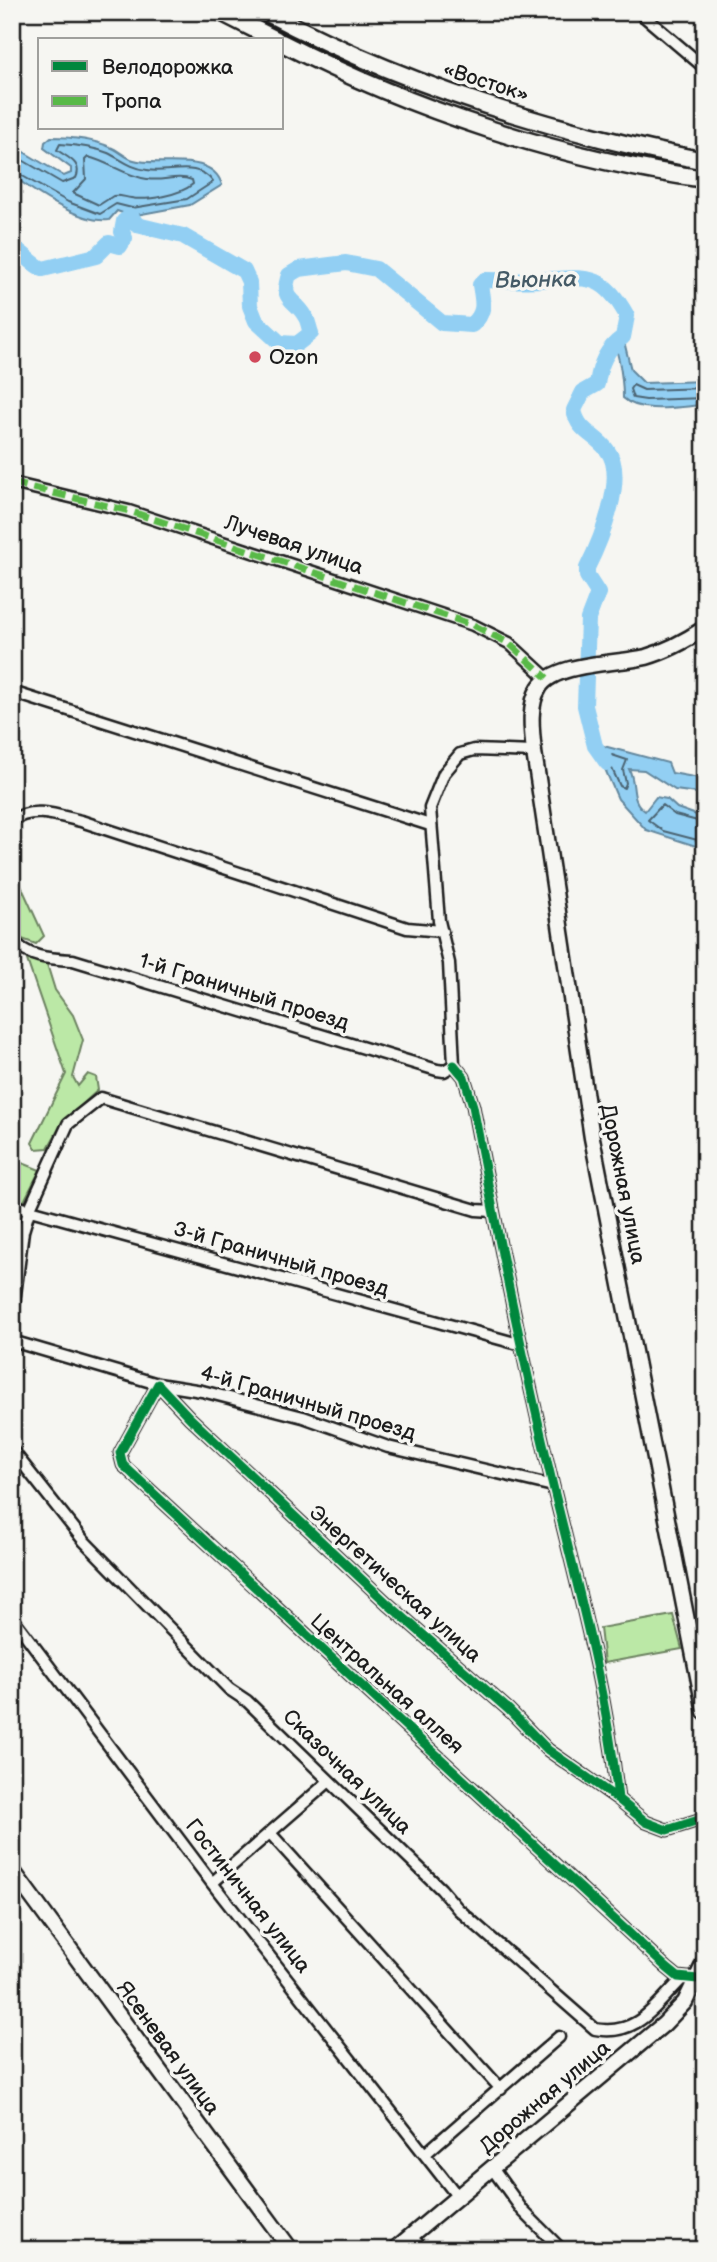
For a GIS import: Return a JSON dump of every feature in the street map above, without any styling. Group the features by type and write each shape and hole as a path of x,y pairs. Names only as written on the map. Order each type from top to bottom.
{"highway":[{"path":"221,12 272,38"},
{"name":"«Восток»","path":"265,12 344,53 502,110 637,148 705,161"},
{"name":"«Восток»","path":"284,44 369,84 480,126 576,153 705,179"}],"main road":[{"path":"547,678 561,671 618,663 659,652 705,628"},
{"name":"Дорожная улица","path":"547,678 539,687 533,707 534,752 592,1138 705,1712"},
{"name":"Ясеневая улица","path":"12,1870 291,2250"},
{"name":"Дорожная улица","path":"394,2250 664,2024 685,2001 705,1961"}],"street":[{"path":"639,12 705,68"},
{"name":"Лучевая улица","path":"12,483 129,511 473,625 509,643 547,678"},
{"path":"12,692 430,825"},
{"path":"534,752 474,750 460,754 450,764 432,800 430,825 442,931 449,963 454,1065 469,1088 553,1486 590,1632 614,1759 618,1799"},
{"path":"12,821 18,816 45,812 57,815 407,928 442,931"},
{"name":"1-й Граничный проезд","path":"12,938 22,950 53,959 73,960 437,1070 444,1071 454,1065"},
{"path":"12,1319 23,1231 30,1208 68,1124 101,1098 476,1210 493,1211"},
{"path":"12,1205 30,1208"},
{"name":"3-й Граничный проезд","path":"30,1208 522,1345"},
{"name":"4-й Граничный проезд","path":"12,1342 158,1384 202,1391 303,1418 388,1447 553,1486"},
{"name":"Энергетическая улица","path":"158,1384 388,1604 509,1710 548,1750 646,1822 667,1830 705,1818"},
{"name":"Центральная аллея","path":"158,1384 120,1453 123,1465 667,1968 683,1978"},
{"name":"Сказочная улица","path":"12,1450 84,1541 229,1689 247,1702 327,1783 441,1889 458,1909 595,2029 623,2031 638,2022 683,1978"},
{"name":"Гостиничная улица","path":"12,1617 212,1883 458,2197"},
{"path":"212,1883 327,1783"},
{"path":"270,1833 501,2089"},
{"path":"683,1978 698,1979"},
{"path":"425,2154 559,2037"},
{"path":"492,2168 523,2211 562,2250"},
{"path":"410,2236 424,2250"}],"green space":[{"path":"12,866 44,936 36,944 22,939 12,921"},
{"path":"27,960 46,961 55,990 73,1015 83,1040 73,1077 78,1086 88,1074 96,1077 98,1090 62,1123 48,1148 36,1149 32,1143 66,1074"},
{"path":"20,1162 40,1170 23,1203 12,1198 12,1176"},
{"path":"673,1615 682,1649 604,1663 600,1628"}],"water":[{"path":"51,137 96,142 131,159 144,162 183,162 207,167 216,174 222,185 190,205 131,216 117,211 109,220 85,217 45,198 12,175 12,145 64,176 71,173 71,168 44,148 45,142"},
{"path":"623,337 631,370 644,383 705,381 705,405 651,408 623,398 622,378 613,344"},
{"path":"600,745 668,763 672,773 705,779 705,794 675,790 644,770 629,769 635,797 645,811 656,797 667,799 677,808 705,818 705,849 646,830 618,799 595,746"}],"waterway":[{"name":"Вьюнка","path":"12,247 43,269 96,256 109,243 120,246 125,238 122,232 124,221 131,216 137,225 183,236 244,271 249,282 250,306 256,321 280,343 297,344 311,333 306,318 286,290 289,275 299,269 346,263 376,269 442,323 472,325 481,311 480,285 485,280 581,278 600,284 609,291 627,316 623,337 605,357 597,384 583,392 574,410 583,428 607,450 613,461 615,476 605,526 587,568 587,576 598,593 588,619 585,706 595,746 607,763"}],"marked path":[{"path":"12,483 129,511 473,625 509,643 547,678"}],"cycle path":[{"path":"454,1065 464,1077 473,1106 531,1391 599,1681 618,1799 646,1822 667,1830 705,1818"},
{"path":"618,1799 548,1750 509,1710 388,1604 190,1418 158,1384 120,1453 123,1465 667,1968 678,1977 698,1979"}],"place":[{"name":"Ozon","path":"255,357"}]}
